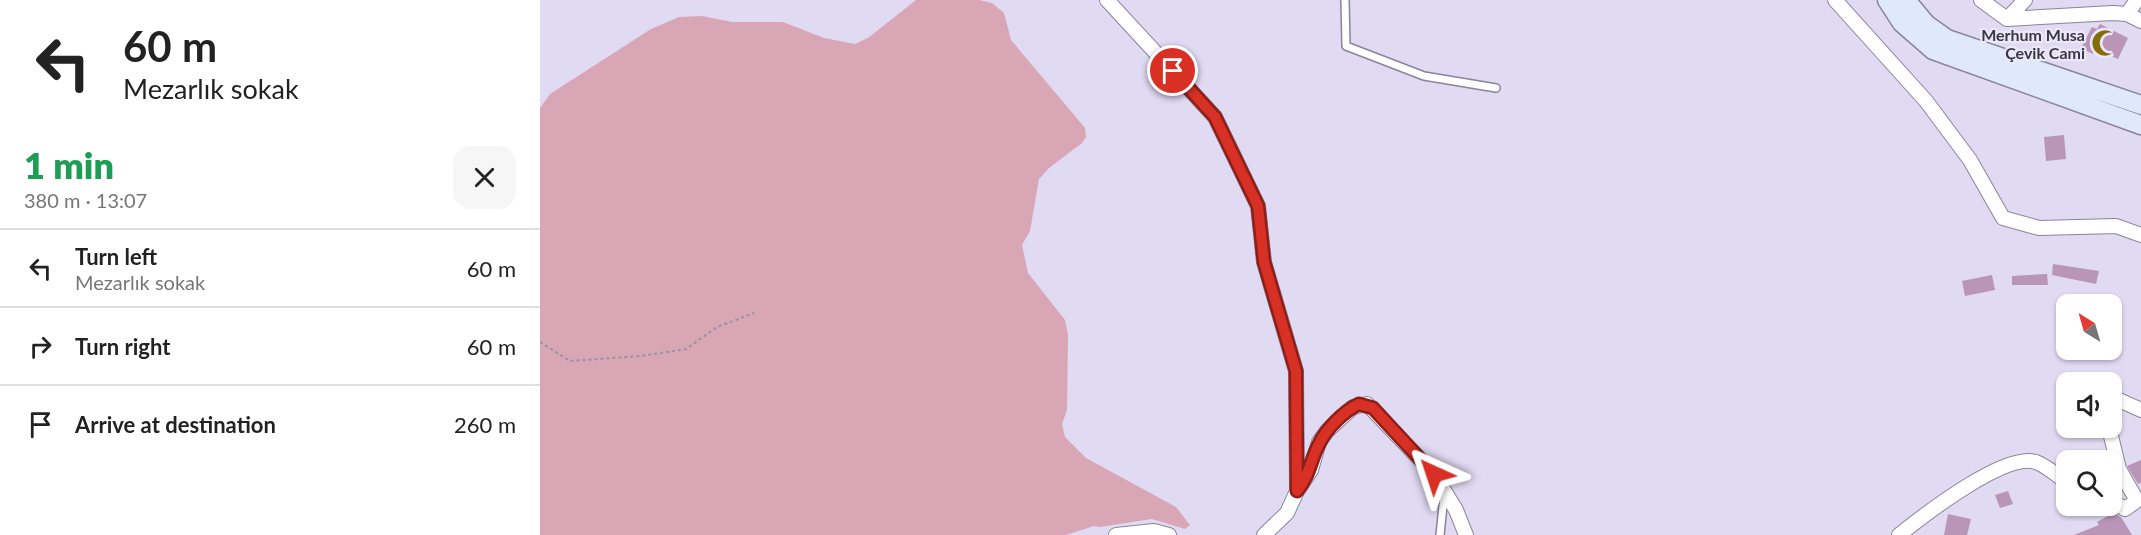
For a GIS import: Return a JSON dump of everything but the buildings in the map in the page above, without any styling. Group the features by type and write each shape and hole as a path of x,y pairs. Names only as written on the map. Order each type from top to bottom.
{"street":[{"path":"1107,0 1215,117 1258,206 1264,262 1296,371 1297,491"},
{"path":"1835,0 1926,101 1970,160 2003,218 2039,228 2116,226 2141,235"},
{"path":"1887,0 1902,23 1933,50 2141,125"},
{"path":"1906,0 1926,24 1947,39 2141,105"},
{"path":"1981,0 2007,19 2076,14 2127,14 2141,21"},
{"path":"2007,19 2025,0"},
{"path":"2127,14 2137,0"},
{"path":"2122,401 2141,410"},
{"path":"1264,535 1287,513 1297,491 1311,470 1319,442 1327,431 1359,404 1373,408 1434,474 1445,490 1466,535"},
{"path":"1899,535 1954,493 2014,464 2035,462 2056,475"},
{"path":"2122,474 2135,497 2135,502 2125,509 2122,507"},
{"path":"1116,535 1154,531 1169,535"}],"lane":[{"path":"1345,0 1346,46 1424,76 1496,88"},
{"path":"1440,535 1445,490"}],"path":[{"path":"540,342 570,361 641,356 686,349 717,327 754,313"}],"shaded area":[{"path":"916,0 979,0 992,3 1004,13 1011,40 1085,128 1086,137 1082,143 1049,168 1039,179 1030,231 1022,245 1028,273 1065,320 1068,335 1067,410 1062,424 1065,437 1086,458 1176,507 1190,525 1185,529 1152,519 1094,526 1066,535 540,535 540,108 550,94 651,29 679,17 702,16 732,22 783,22 824,38 855,44 868,38"}],"place":[{"name":"Merhum Musa Çevik Cami","path":"2105,43"}],"route":[{"path":"1173,71 1215,117 1258,206 1264,262 1296,371 1297,491 1311,470 1319,442 1327,431 1359,404 1367,404 1373,408 1434,474"}]}
